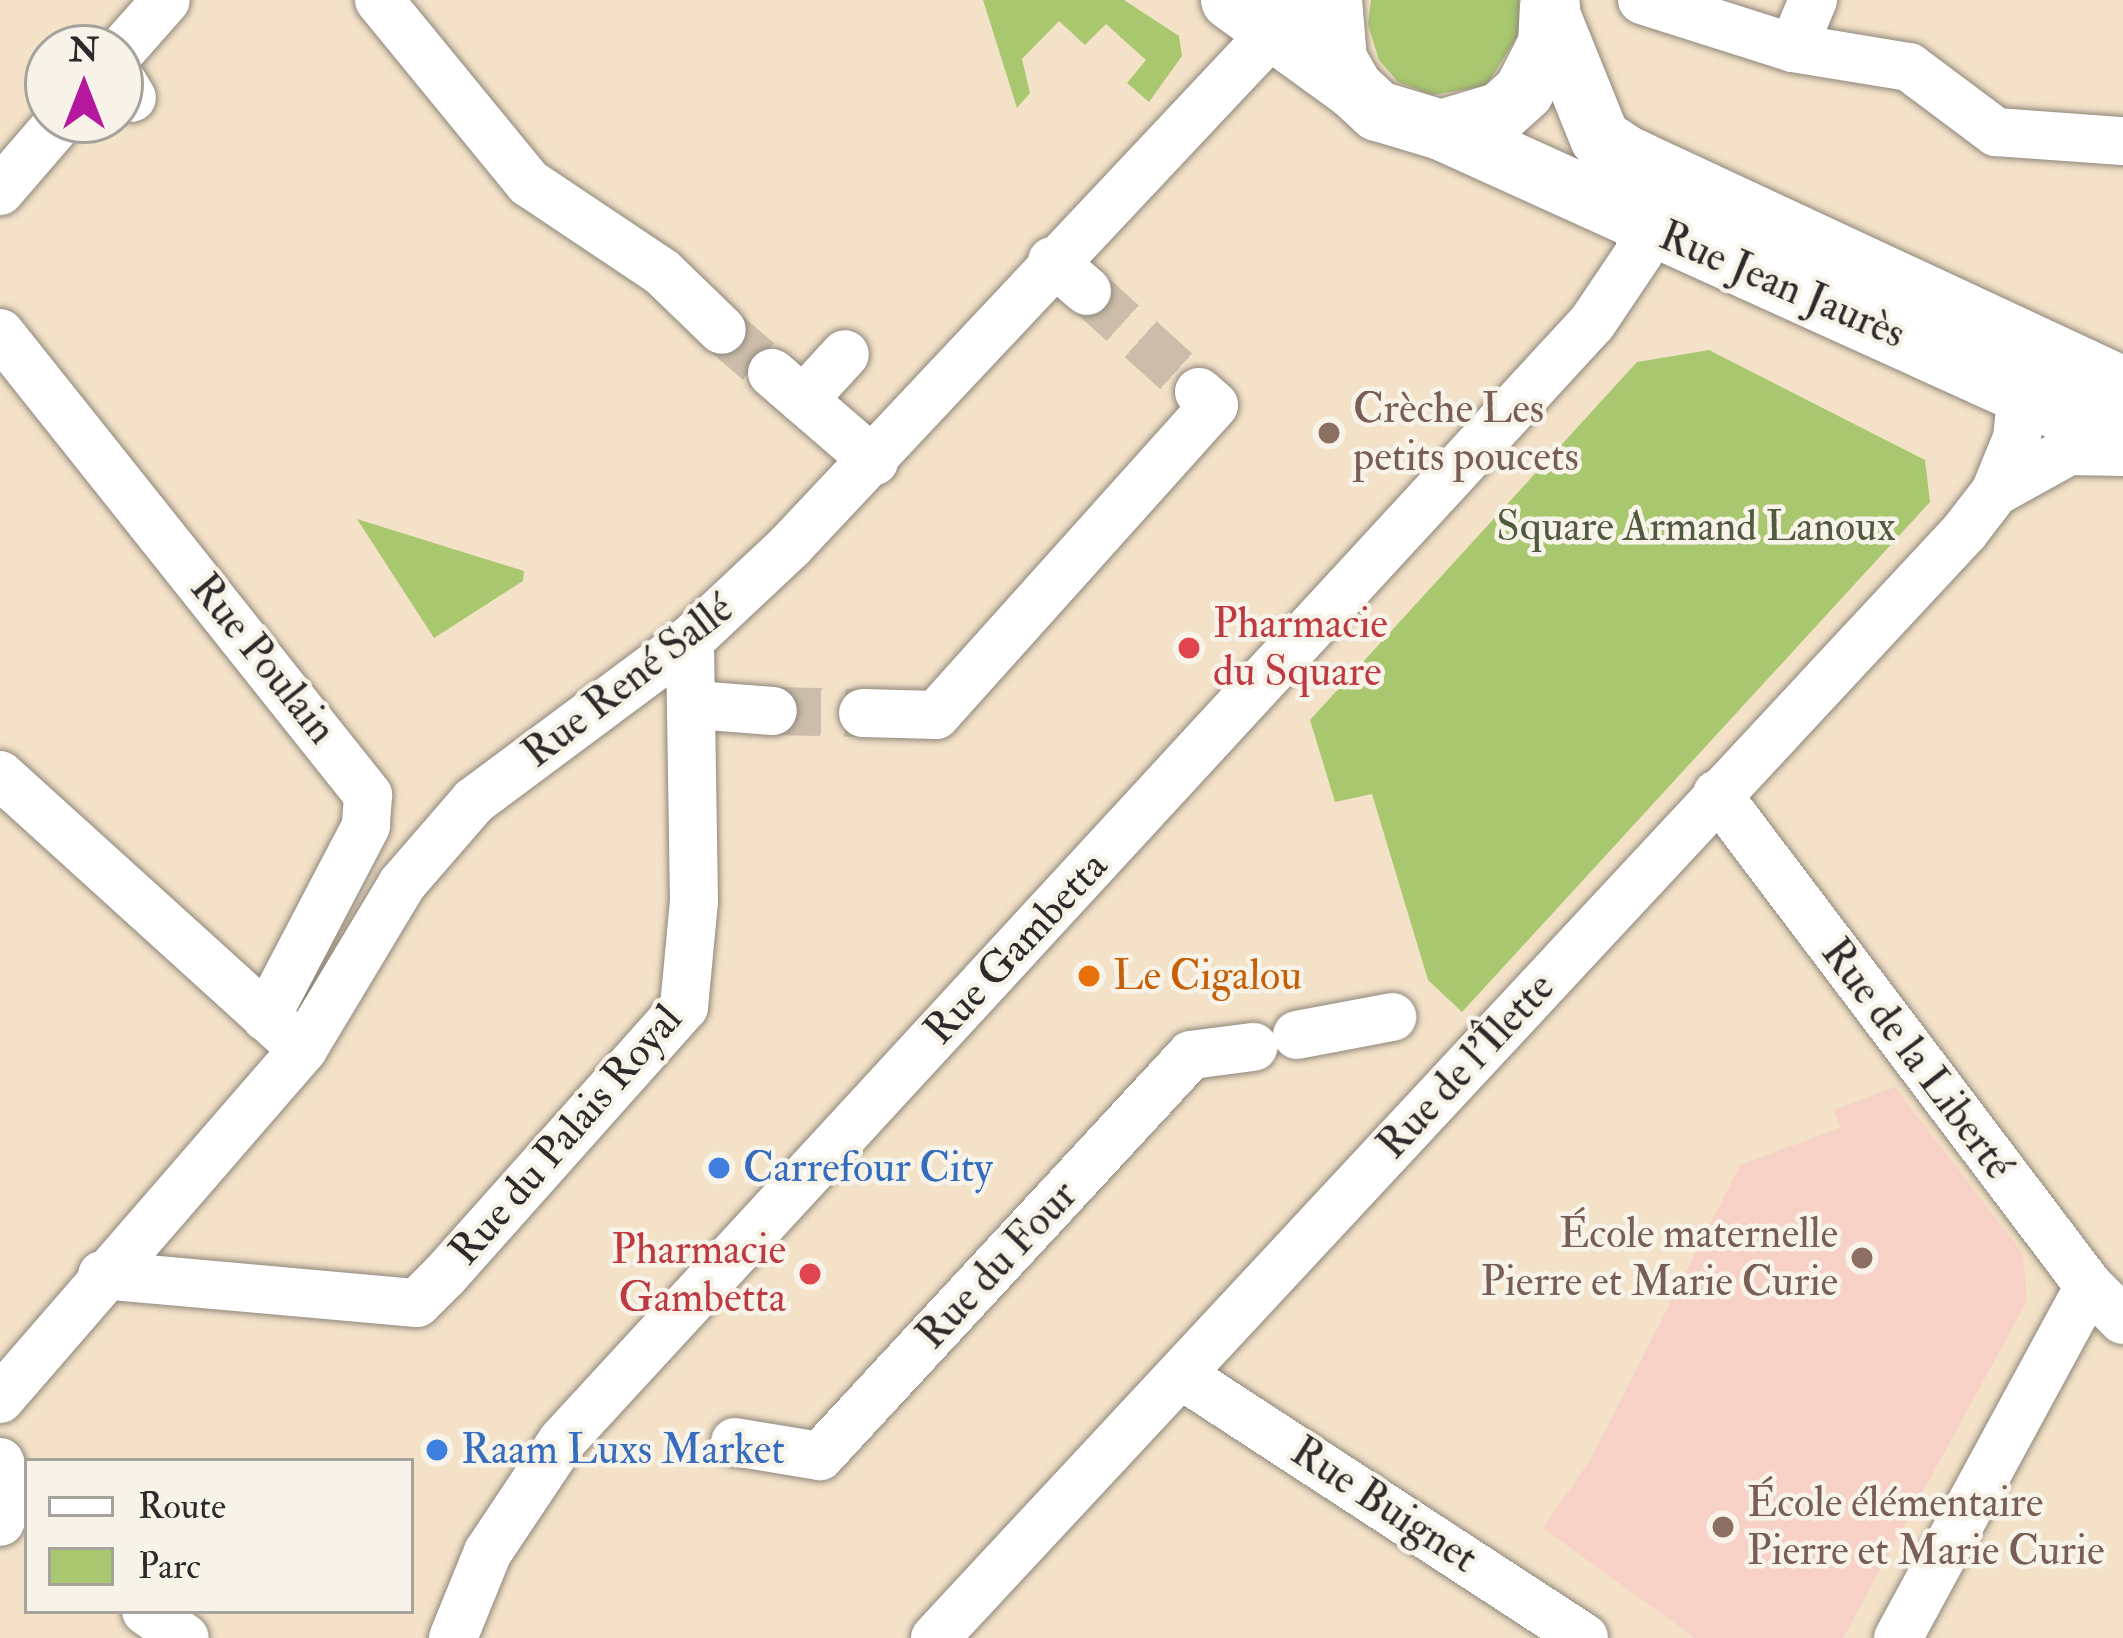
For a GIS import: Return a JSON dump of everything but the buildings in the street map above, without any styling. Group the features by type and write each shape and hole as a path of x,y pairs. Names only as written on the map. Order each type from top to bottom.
{"main road":[{"path":"1332,0 1337,60 1354,89"},
{"path":"1441,130 1501,112 1524,91 1541,64 1550,9"},
{"path":"1550,9 1600,138"},
{"name":"Rue Jean Jaurès","path":"1268,10 1378,111 1441,130 2123,439"},
{"name":"Rue Jean Jaurès","path":"1600,138 1975,324 2123,388"}],"street":[{"path":"144,40 166,0"},
{"path":"379,0 529,183 662,272 722,330"},
{"path":"1642,0 1793,48 1909,67 1996,132 2123,141"},
{"path":"1793,48 1813,0"},
{"name":"Rue René Sallé","path":"0,1399 303,1049 401,884 474,801 690,640 1070,276 1268,10"},
{"path":"1600,138 1643,225"},
{"path":"0,191 40,144"},
{"path":"1577,193 1601,233 1616,284"},
{"name":"Rue Gambetta","path":"453,1638 498,1534 562,1442 1592,322 1639,253 1643,225"},
{"path":"1975,324 2020,371 2022,391"},
{"name":"Rue Poulain","path":"0,333 368,795 366,826 266,1017"},
{"path":"845,354 788,386 874,461"},
{"name":"Rue de l'Îlette","path":"934,1638 1717,794 1868,642 1995,492 2017,438 2022,391"},
{"path":"863,713 935,715 1214,405 1199,392"},
{"name":"Rue de l'Îlette","path":"1995,492 2069,451 2123,452"},
{"name":"Rue du Palais Royal","path":"102,1276 417,1303 684,1007 695,705 690,640"},
{"path":"695,705 773,711"},
{"path":"0,775 303,1049"},
{"name":"Rue de la Liberté","path":"1717,794 2113,1308"},
{"name":"Rue du Four","path":"735,1442 820,1456 1190,1055 1392,1017"},
{"path":"1898,1638 2113,1308"},
{"name":"Rue Buignet","path":"1181,1375 1534,1624 1584,1638"},
{"path":"0,1462 12,1493 10,1524"},
{"path":"150,1614 185,1638"}],"shaded area":[{"path":"1895,1087 2023,1254 2027,1301 1843,1638 1695,1638 1543,1528 1592,1457 1740,1165 1840,1128 1834,1110"}],"green space":[{"path":"983,0 1124,0 1179,36 1182,56 1149,102 1127,83 1146,60 1106,24 1085,45 1059,21 1022,59 1030,93 1017,108"},
{"path":"1371,0 1519,0 1520,32 1486,86 1432,95 1398,82 1379,60 1368,24"},
{"name":"Square Armand Lanoux","path":"1709,350 1925,460 1930,502 1462,1012 1428,980 1372,794 1335,802 1310,720 1637,362"},
{"path":"357,519 524,571 523,581 434,638"}],"tunnel":[{"path":"1087,291 1199,392"},
{"path":"722,330 772,373"},
{"path":"773,711 863,713"}],"place":[{"name":"Crèche Les petits poucets","path":"1329,433"},
{"name":"Pharmacie du Square","path":"1189,648"},
{"name":"Le Cigalou","path":"1089,976"},
{"name":"Carrefour City","path":"719,1168"},
{"name":"École maternelle Pierre et Marie Curie","path":"1862,1258"},
{"name":"Pharmacie Gambetta","path":"810,1274"},
{"name":"Raam Luxs Market","path":"437,1450"},
{"name":"École élémentaire Pierre et Marie Curie","path":"1723,1527"}]}
